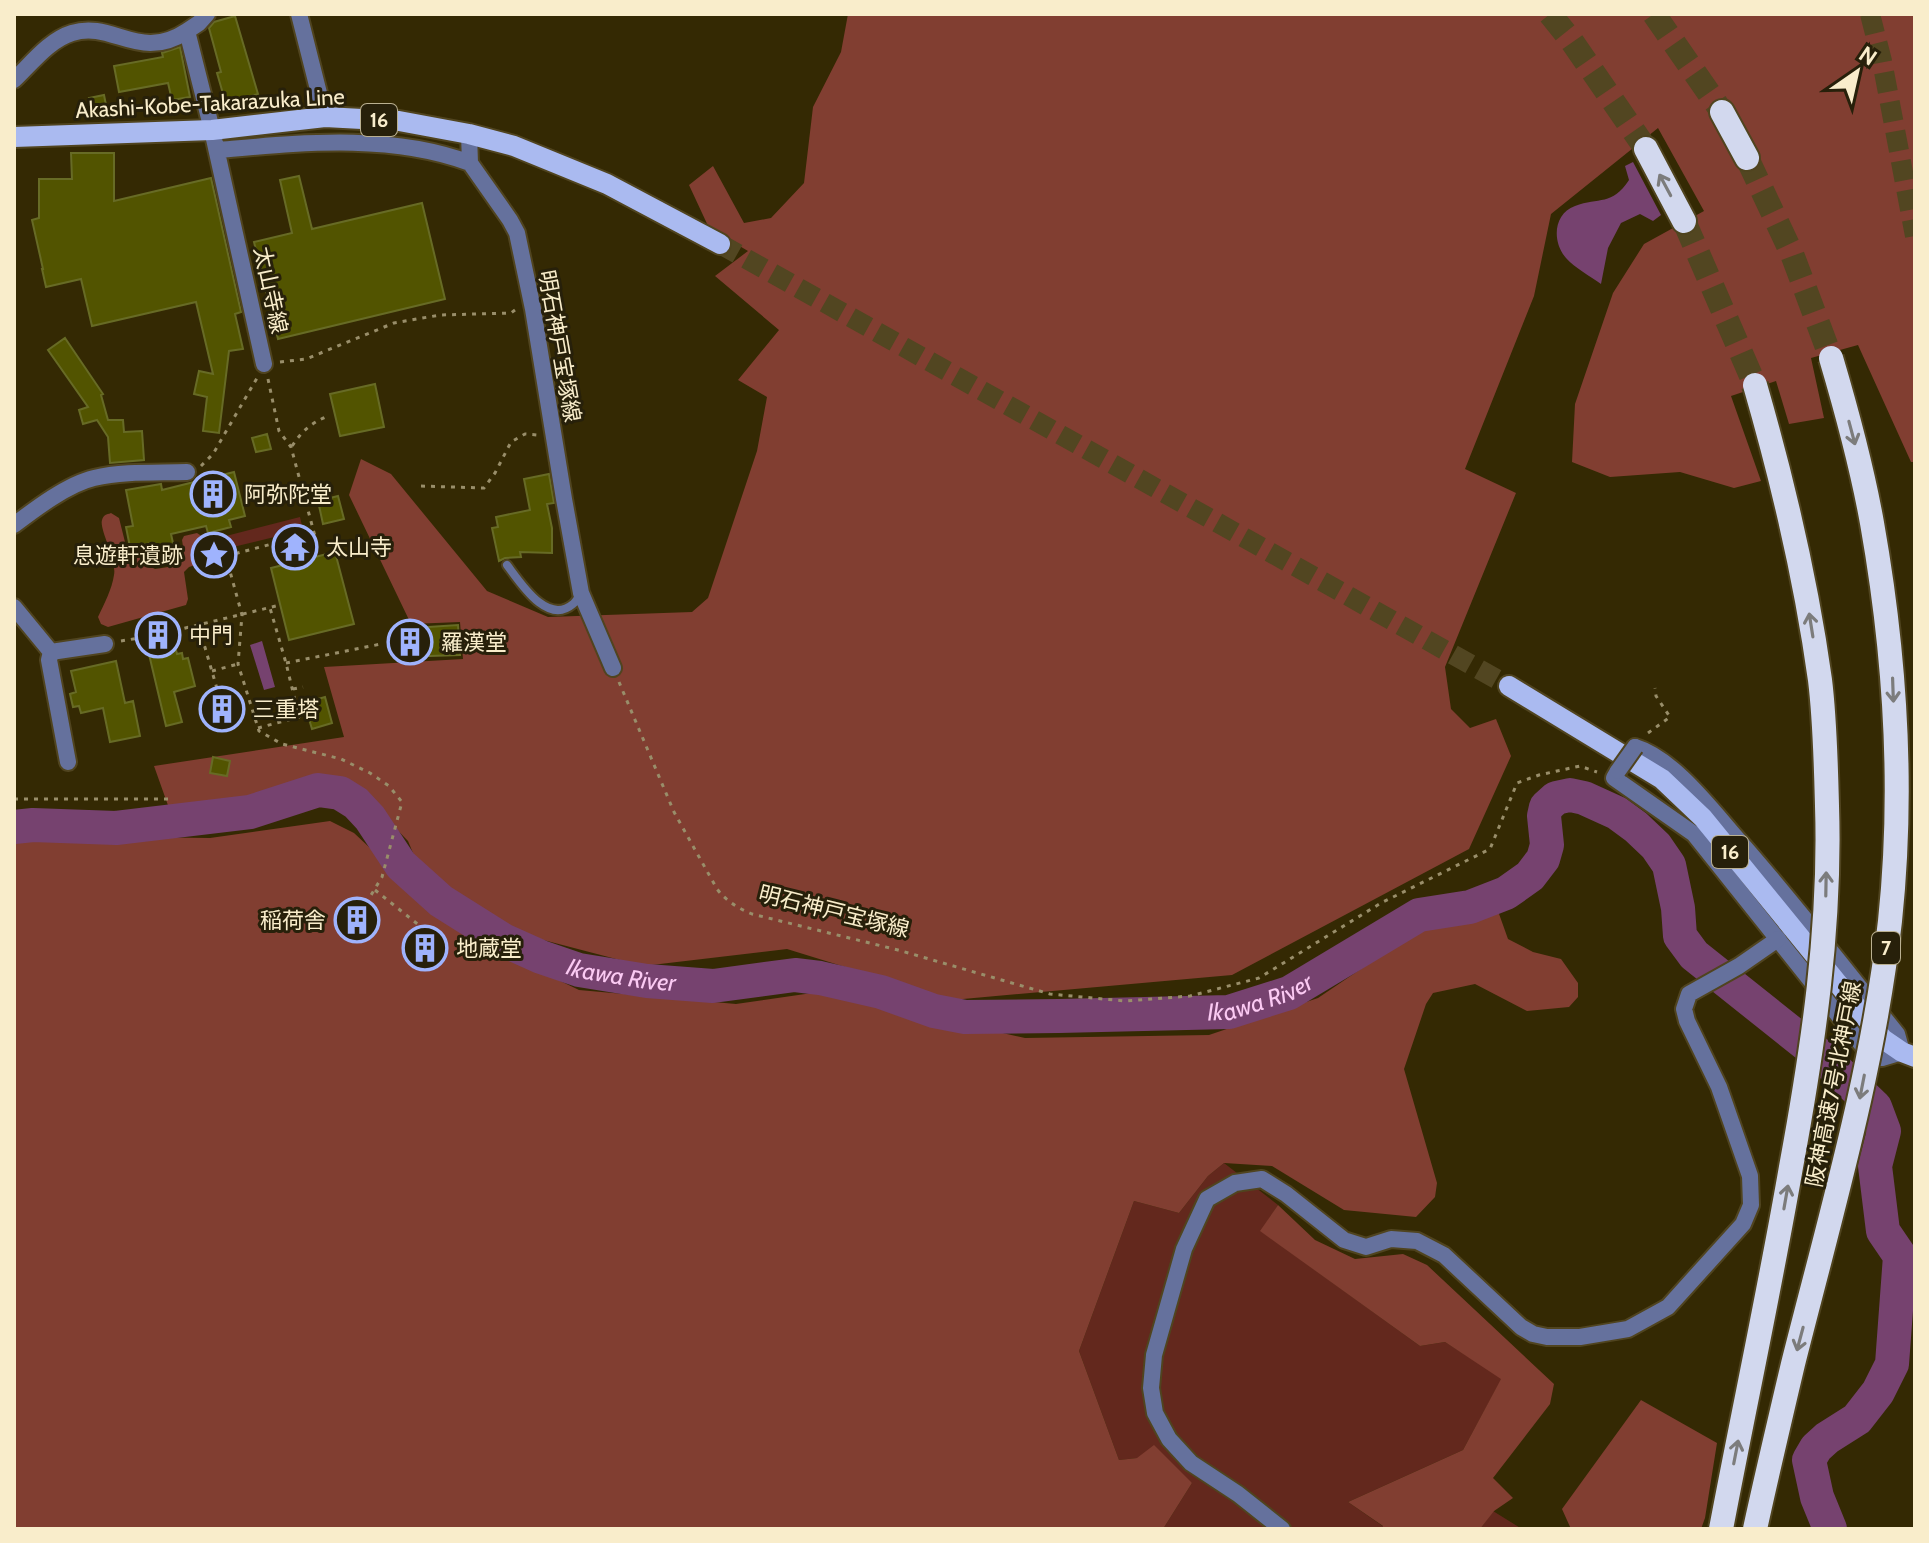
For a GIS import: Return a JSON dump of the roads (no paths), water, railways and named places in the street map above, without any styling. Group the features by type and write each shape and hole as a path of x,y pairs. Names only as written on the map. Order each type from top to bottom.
{"highway":[{"path":"1722,112 1747,158"},
{"path":"1646,149 1684,221"},
{"name":"阪神高速7号北神戸線","path":"1755,1529 1793,1364 1855,1123 1890,920 1896,828 1892,664 1872,522 1854,440 1831,358"},
{"name":"阪神高速7号北神戸線","path":"1721,1529 1807,1079 1825,925 1828,808 1820,682 1802,569 1755,385"}],"main road":[{"name":"Akashi-Kobe-Takarazuka Line","path":"14,137 212,130 325,117 399,121 514,146 607,184 720,244"},
{"name":"16","path":"1509,686 1662,779 1703,818 1883,1039 1908,1055"}],"street":[{"path":"14,80 52,44 70,34 86,30 134,42 160,44 187,31 207,14"},
{"path":"299,14 325,117"},
{"name":"太山寺線","path":"187,31 217,150 264,364"},
{"path":"217,150 310,142 383,144 447,154 470,163 469,134"},
{"name":"明石神戸宝塚線","path":"470,163 517,233 581,593 613,668"},
{"path":"14,525 50,498 91,478 187,472"},
{"path":"14,607 51,652"},
{"path":"51,652 105,644"},
{"path":"51,652 49,660 68,762"},
{"path":"1635,747 1648,751 1689,783 1766,871 1897,1034 1908,1055 1882,1058 1866,1050 1778,939 1694,834 1616,775 1635,747"},
{"path":"1282,1529 1238,1494 1191,1463 1169,1439 1155,1413 1151,1388 1154,1355 1184,1249 1207,1199 1235,1183 1262,1179 1344,1240 1366,1247 1391,1239 1417,1241 1444,1255 1521,1327 1533,1334 1580,1337 1628,1329 1668,1307 1743,1224 1751,1205 1750,1176 1719,1087 1684,1009 1689,994 1739,966 1778,939"}],"lane":[{"path":"507,565 528,595 544,606 559,610 572,605 581,593"}],"waterway":[{"name":"Ikawa River","path":"14,827 116,828 250,812 318,790 340,793 356,803 370,818 401,865 441,901 503,940 579,970 647,981 713,986 795,975 881,992 934,1011 965,1017 1059,1016 1229,1012 1289,993 1419,915 1470,907 1506,893 1530,876 1543,859 1547,845 1546,807 1556,798 1570,795 1584,798 1617,813 1656,846 1669,865 1680,936 1694,955 1827,1061 1875,1107 1884,1131 1875,1166 1883,1231 1900,1256 1892,1364 1878,1392 1857,1419 1827,1438 1809,1460 1817,1497 1830,1529"}],"tunnel":[{"path":"1550,14 1646,149"},
{"path":"1654,14 1722,112"},
{"path":"1870,14 1882,61 1915,236"},
{"path":"1747,158 1792,254 1831,358"},
{"path":"1684,221 1755,385"},
{"path":"720,244 1509,686"}],"place":[{"name":"阿弥陀堂","path":"213,494"},
{"name":"太山寺","path":"295,547"},
{"name":"息遊軒遺跡","path":"214,555"},
{"name":"中門","path":"158,635"},
{"name":"羅漢堂","path":"410,642"},
{"name":"三重塔","path":"222,709"},
{"name":"稲荷舎","path":"357,920"},
{"name":"地蔵堂","path":"425,948"}]}
